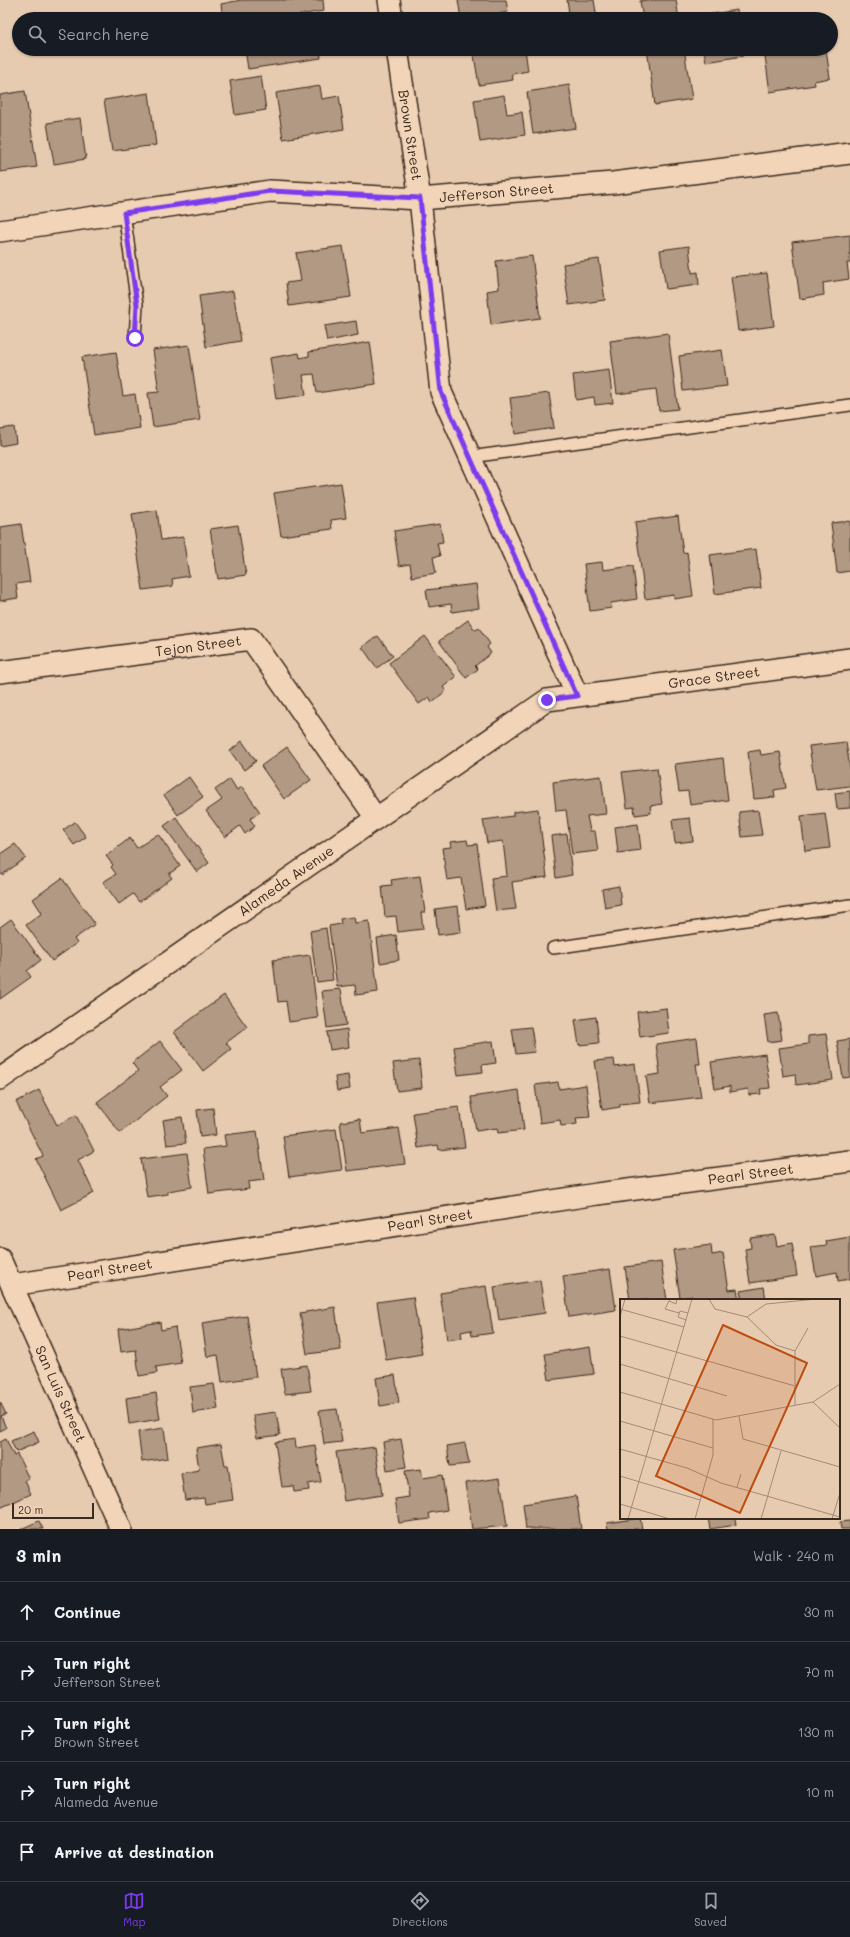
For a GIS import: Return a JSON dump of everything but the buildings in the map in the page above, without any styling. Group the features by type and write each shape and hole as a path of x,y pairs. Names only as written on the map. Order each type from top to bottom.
{"street":[{"path":"389,0 391,12"},
{"name":"Brown Street","path":"398,56 420,198 441,392 577,696"},
{"name":"Jefferson Street","path":"0,231 270,191 420,198 613,184 850,153"},
{"name":"Tejon Street","path":"0,672 251,638 376,818"},
{"name":"Grace Street","path":"577,696 850,659"},
{"name":"Alameda Avenue","path":"0,1079 547,700 577,696"},
{"name":"Pearl Street","path":"12,1285 597,1194 850,1161"},
{"name":"San Luis Street","path":"0,1259 121,1529"}],"lane":[{"path":"124,213 137,305 135,338"},
{"path":"470,457 850,405"},
{"path":"553,948 850,906"}],"route":[{"path":"135,338 137,305 124,213 270,191 420,198 441,392 577,696 547,700"}]}
